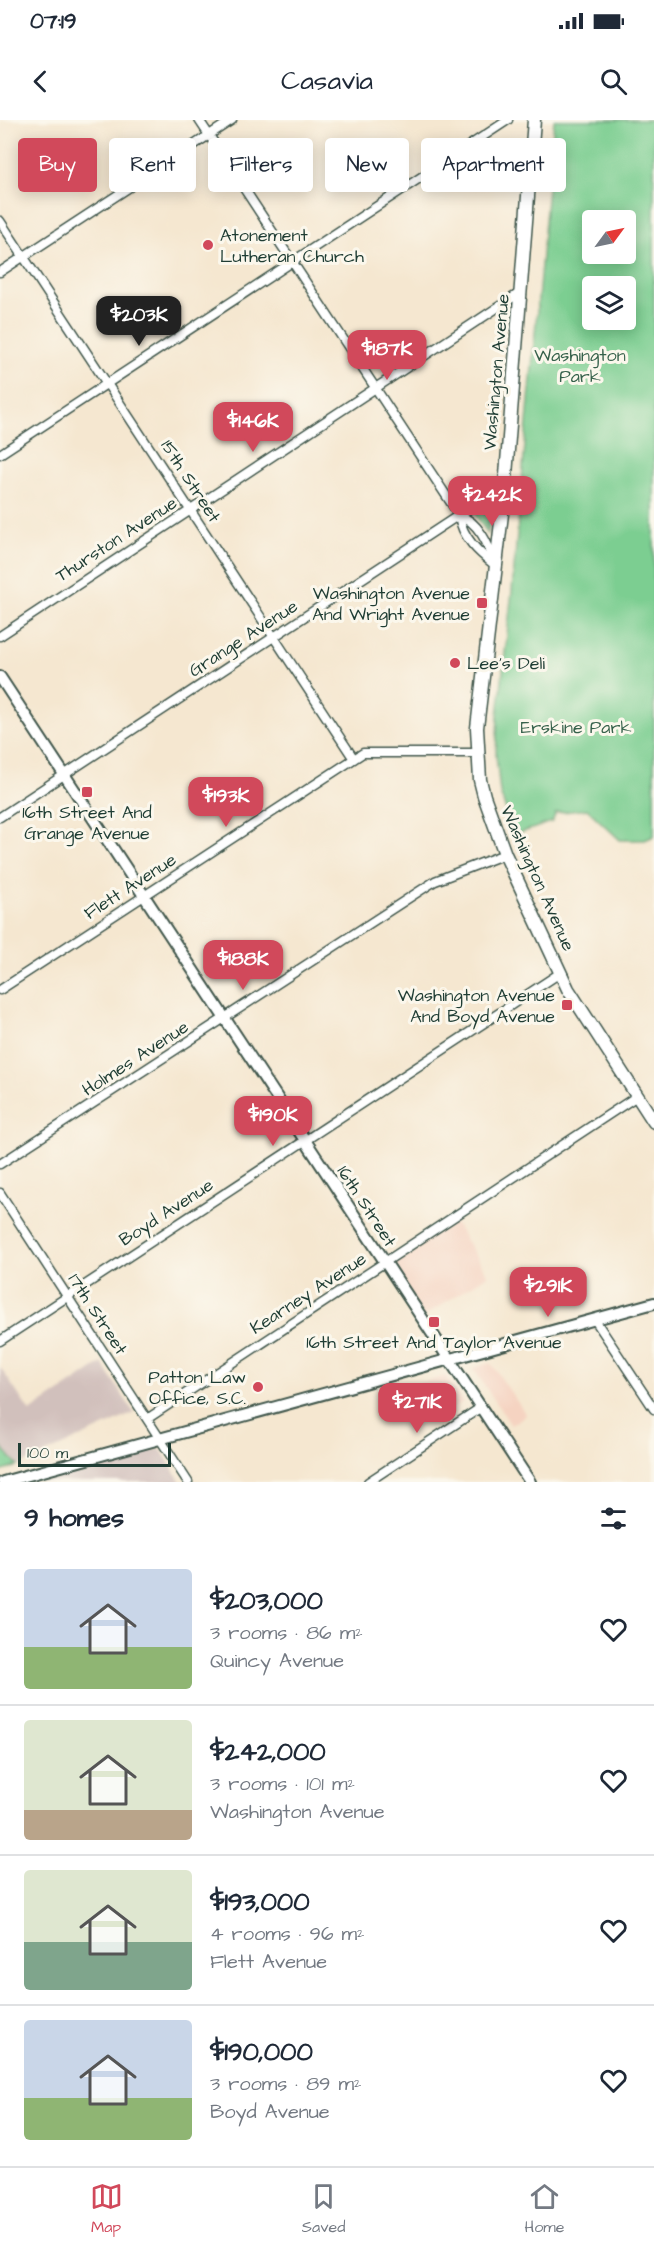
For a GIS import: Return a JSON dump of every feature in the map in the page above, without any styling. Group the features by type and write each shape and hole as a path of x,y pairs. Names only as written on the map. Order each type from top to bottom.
{"main road":[{"name":"Washington Avenue","path":"534,120 505,488 477,728 477,753 484,796 505,854 560,974 654,1122"}],"street":[{"path":"199,120 459,515 460,527 477,551 496,566"},
{"path":"0,272 232,120"},
{"path":"0,454 508,120"},
{"name":"15th Street","path":"0,221 354,759"},
{"name":"Thurston Avenue","path":"0,636 521,292"},
{"name":"Grange Avenue","path":"0,817 459,515 505,488"},
{"path":"459,515 470,519 489,544 496,566"},
{"name":"16th Street","path":"0,677 530,1482"},
{"name":"Flett Avenue","path":"0,990 363,753 477,753"},
{"name":"Holmes Avenue","path":"0,1164 435,881 505,854"},
{"name":"Boyd Avenue","path":"0,1341 560,974"},
{"name":"Kearney Avenue","path":"147,1419 637,1096"},
{"name":"17th Street","path":"0,1193 188,1482"},
{"path":"3,1482 654,1303"},
{"path":"595,1320 654,1409"},
{"path":"368,1482 480,1408"}],"shaded area":[{"path":"452,1218 488,1275 421,1318 385,1262"},
{"path":"102,1363 134,1413 18,1466 0,1445 0,1367 30,1412"},
{"path":"491,1363 526,1415 511,1425 473,1368"},
{"path":"446,1376 463,1402 433,1421 409,1386"},
{"path":"156,1449 161,1450 181,1482 39,1482"}],"green space":[{"name":"Erskine Park","path":"554,120 654,120 654,836 645,840 620,840 587,809 556,813 552,822 514,835 500,792 496,755 498,715 512,591 548,192 566,192 566,138 552,138"},
{"path":"491,504 488,534 475,514"},
{"path":"0,1445 18,1466 0,1472"}],"place":[{"name":"Atonement Lutheran Church","path":"208,245"},
{"name":"Washington Avenue And Wright Avenue","path":"482,603"},
{"name":"Lee's Deli","path":"455,663"},
{"name":"16th Street And Grange Avenue","path":"87,792"},
{"name":"Washington Avenue And Boyd Avenue","path":"567,1005"},
{"name":"16th Street And Taylor Avenue","path":"434,1322"},
{"name":"Patton Law Office, S.C.","path":"258,1387"}],"park label":[{"name":"Washington Park","path":"580,365"}]}
